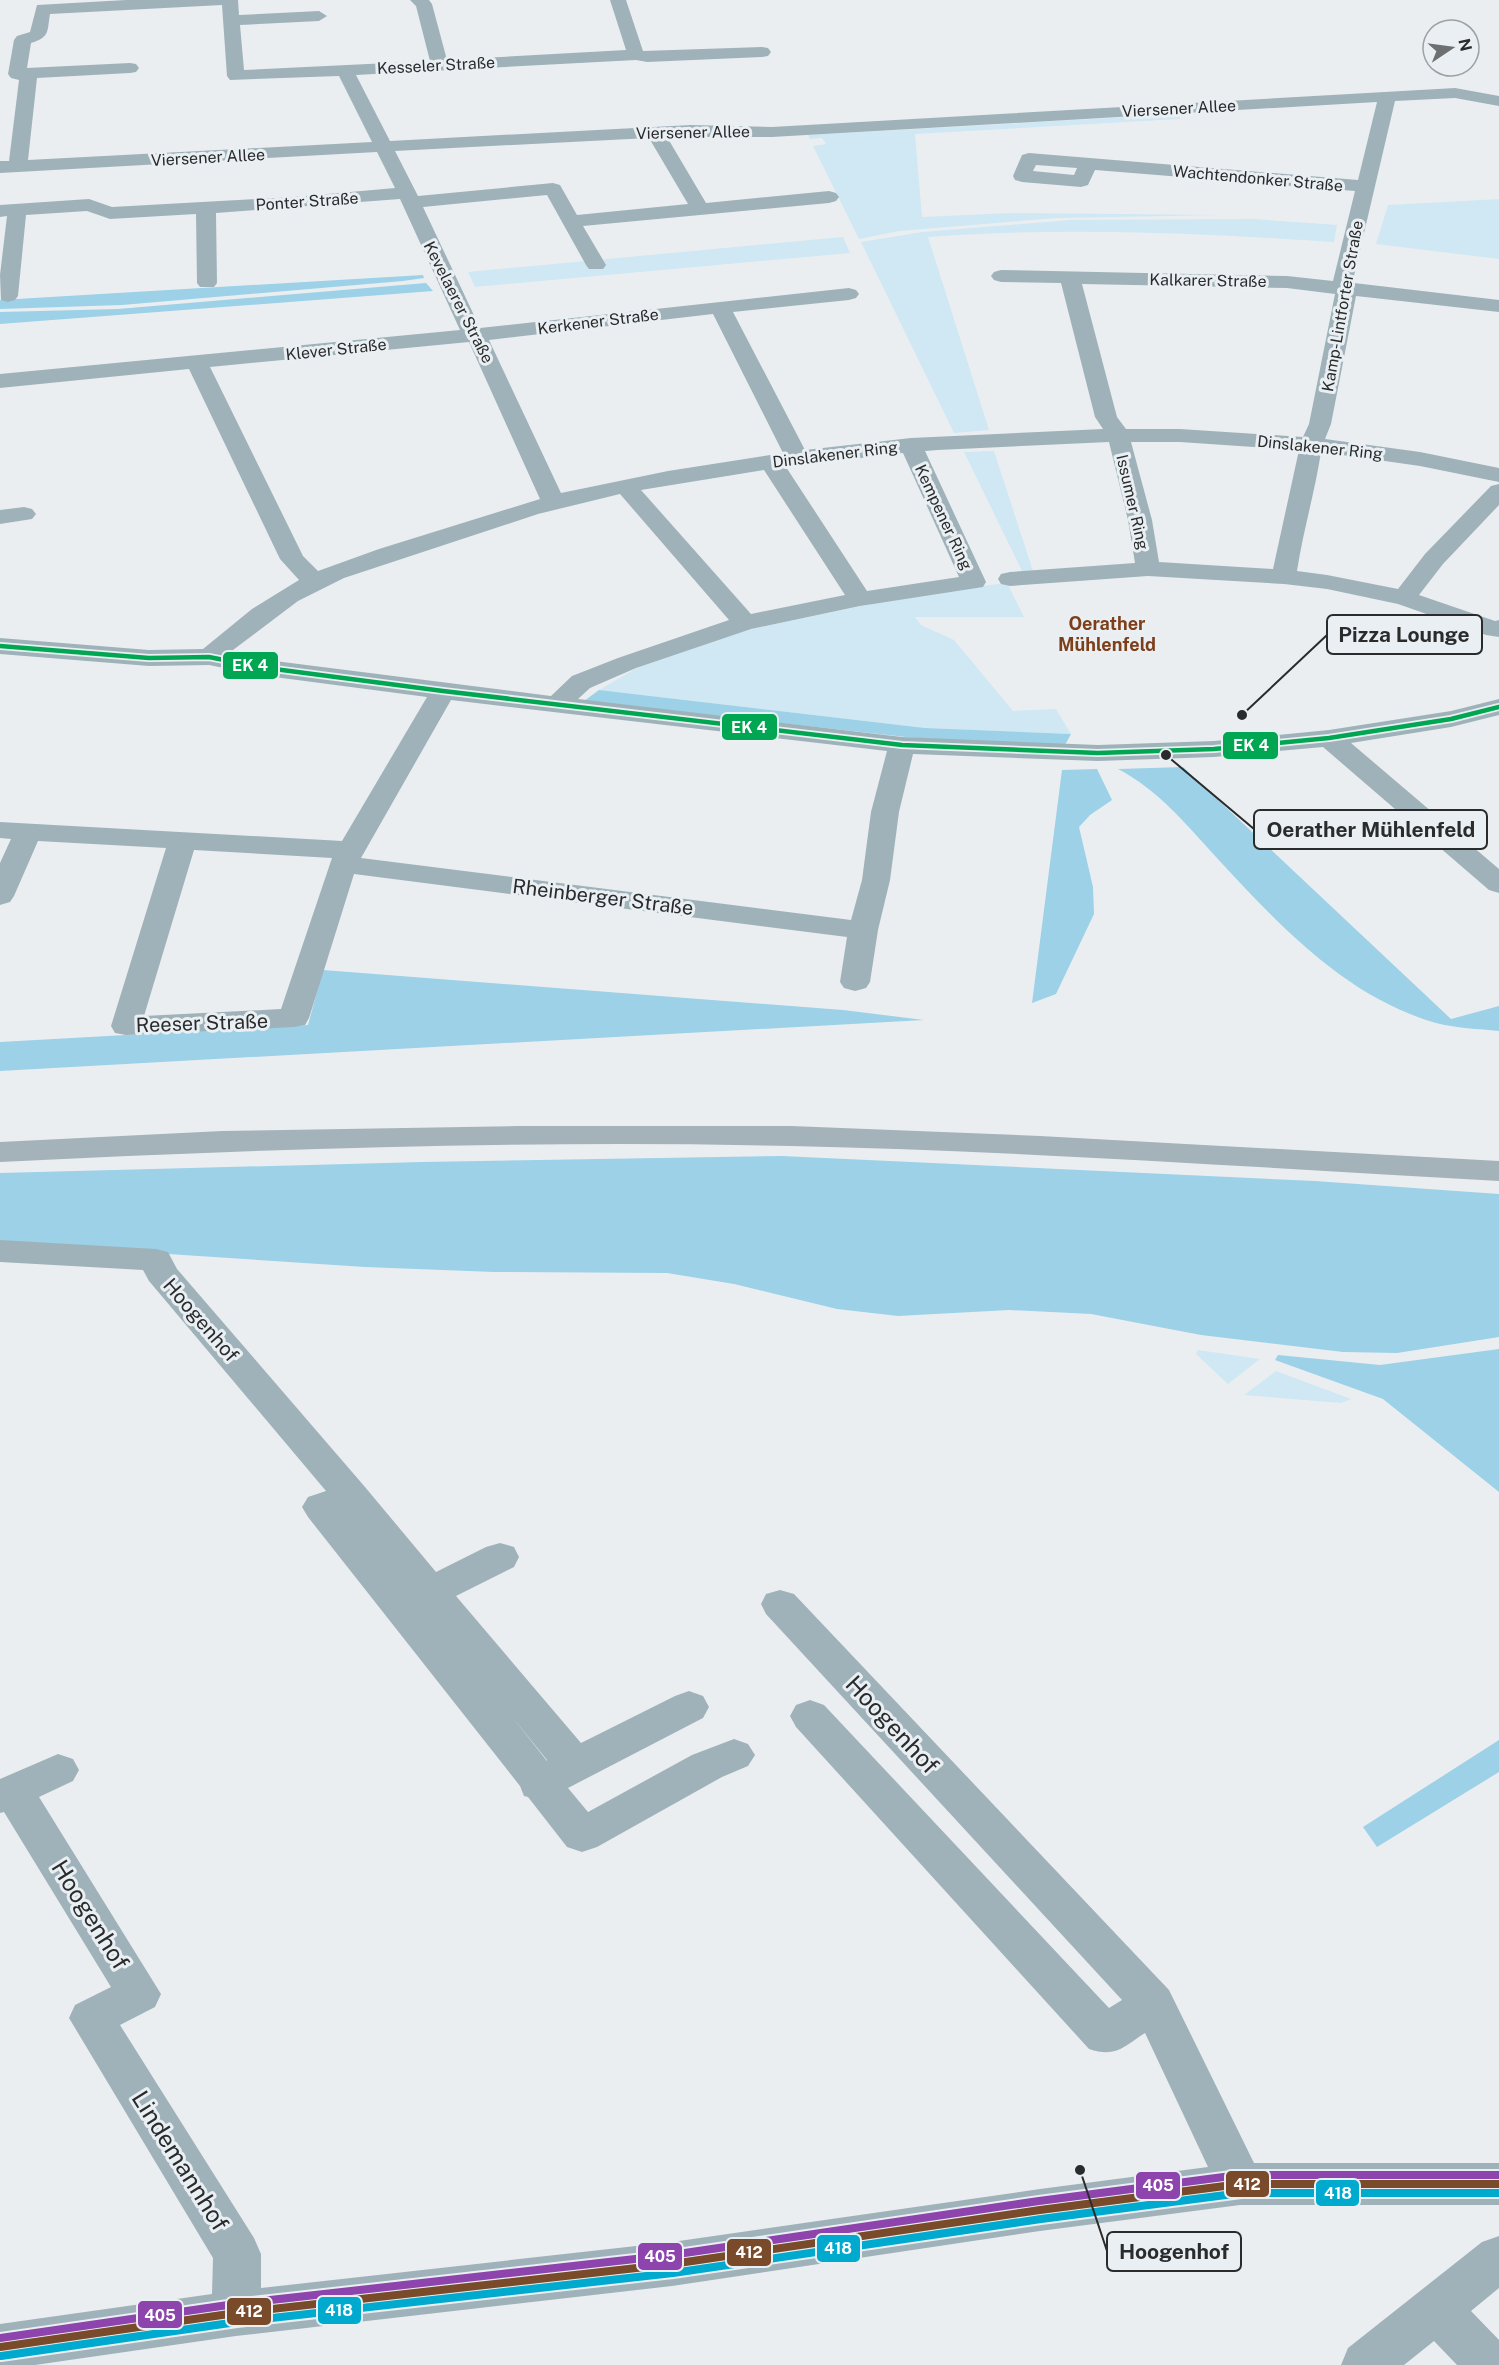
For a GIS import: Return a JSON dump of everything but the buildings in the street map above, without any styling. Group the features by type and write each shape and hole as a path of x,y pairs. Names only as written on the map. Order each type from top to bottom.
{"main road":[{"path":"0,1152 222,1141 518,1136 791,1136 1040,1146 1499,1171"}],"street":[{"path":"0,41 23,40 38,35 43,9 229,0 231,20 319,16"},
{"path":"417,0 424,4 440,65"},
{"path":"618,0 636,55"},
{"name":"Kesseler Straße","path":"231,20 236,76 636,55 647,57 762,52"},
{"path":"17,74 23,40"},
{"path":"17,74 130,68"},
{"name":"Kevelaerer Straße","path":"345,70 409,198 467,325 476,334 553,502"},
{"path":"9,167 28,77 17,74"},
{"name":"Viersener Allee","path":"9,167 691,130 772,132 1387,96 1455,93 1499,101"},
{"name":"Kamp-Lintforter Straße","path":"1311,445 1322,412 1346,297 1343,280 1387,96"},
{"path":"655,132 700,209"},
{"name":"Wachtendonker Straße","path":"1151,169 1161,148"},
{"name":"Wachtendonker Straße","path":"1012,194 1022,176 1082,181 1088,164 1365,186"},
{"name":"Ponter Straße","path":"8,296 8,210 89,205 110,213 553,189 571,221"},
{"path":"596,266 571,221 829,197"},
{"path":"206,208 207,283"},
{"name":"Kalkarer Straße","path":"1001,276 1287,282 1499,306"},
{"path":"1070,277 1106,417 1118,434"},
{"name":"Kerkener Straße","path":"476,334 849,294"},
{"path":"720,307 797,458"},
{"name":"Klever Straße","path":"0,381 476,334"},
{"path":"197,363 292,559 315,581"},
{"name":"Dinslakener Ring","path":"209,657 261,615 315,581 369,559 553,502 797,458 911,445 1118,434 1230,437 1311,445 1410,457 1499,475"},
{"name":"Issumer Ring","path":"1118,434 1140,520 1148,569"},
{"name":"Kempener Ring","path":"557,705 581,682 627,663 745,623 860,599 975,582 911,445"},
{"path":"1284,577 1291,533 1305,481 1311,445"},
{"path":"771,462 860,599"},
{"path":"627,488 745,623"},
{"path":"1404,598 1434,559 1499,491"},
{"path":"0,517 24,514"},
{"name":"Issumer Ring","path":"1010,579 1148,569 1284,577 1327,582 1404,598 1495,630 1499,628"},
{"path":"0,646 149,658 209,657 259,667 443,692 902,745 1098,753 1214,749 1329,738 1451,719 1499,707"},
{"name":"Reeser Straße","path":"183,840 126,1026 294,1018 346,857 443,692"},
{"path":"1329,738 1499,884"},
{"path":"855,982 863,930 876,880 885,812 902,745"},
{"path":"0,896 14,831 183,840 346,857"},
{"name":"Rheinberger Straße","path":"346,857 863,930"},
{"name":"Hoogenhof","path":"0,1251 156,1260 160,1273 352,1496 575,1765"},
{"path":"352,1496 321,1507 539,1784 582,1835 707,1766 734,1755"},
{"path":"430,1592 500,1557"},
{"name":"Hoogenhof","path":"780,1604 1153,2003 1240,2184"},
{"path":"539,1784 689,1707"},
{"path":"810,1716 1105,2035 1153,2003"},
{"name":"Hoogenhof","path":"58,1770 6,1794 140,1994 91,2018"},
{"name":"Lindemannhof","path":"91,2018 237,2254 236,2313"},
{"path":"0,2347 236,2313 672,2264 1040,2210 1240,2184 1499,2184"},
{"path":"1366,2365 1499,2258"},
{"path":"1437,2309 1490,2365"}],"shaded area":[{"path":"1180,114 1180,119 915,134 922,217 1010,213 1220,215 1057,218 899,231 859,239 813,146 826,144 822,138 810,139 808,135"},
{"path":"1499,199 1499,259 1376,244 1388,205"},
{"path":"1254,219 1337,225 1334,242 1131,232 1029,232 928,237 989,430 954,433 861,242 922,232 1070,220"},
{"path":"843,237 850,253 475,287 468,272"},
{"path":"423,275 424,278 403,281 122,305 0,309 0,300"},
{"path":"426,283 433,291 0,324 0,312 118,309"},
{"path":"994,451 1033,571 1023,573 964,452"},
{"path":"1007,583 1024,617 915,617 921,625 954,640 1013,711 1056,709 1071,734 925,728 599,690 652,659 727,634 924,593"},
{"path":"599,690 925,728 1071,734 1065,745 933,740 584,701"},
{"path":"1183,767 1451,1019 1499,1006 1499,1031 1436,1023 1372,996 1343,977 1315,955 1264,908 1171,808 1146,787 1118,769"},
{"path":"1097,769 1112,800 1090,815 1079,827 1093,887 1094,914 1056,994 1032,1003 1062,770"},
{"path":"323,970 843,1010 924,1020 0,1071 0,1042 308,1025"},
{"path":"782,1156 1315,1181 1499,1194 1499,1337 1397,1353 1343,1352 1201,1335 1091,1314 1009,1310 898,1316 837,1309 734,1284 667,1273 494,1272 365,1267 0,1243 0,1173 422,1162"},
{"path":"1499,1349 1499,1492 1383,1399 1275,1360 1278,1355 1380,1365"},
{"path":"1198,1350 1260,1359 1228,1384 1196,1354"},
{"path":"1276,1371 1351,1399 1341,1403 1244,1395"},
{"path":"1499,1740 1499,1772 1377,1847 1363,1827"}],"transit line":[{"path":"0,646 149,658 209,657 259,667 443,691 902,745 1098,753 1214,749 1329,738 1451,719 1499,707"},
{"name":"405","path":"0,2338 235,2304 671,2255 1039,2201 1239,2175 1499,2175"},
{"name":"412","path":"0,2347 236,2313 672,2264 1040,2210 1240,2184 1499,2184"},
{"name":"418","path":"1,2356 237,2322 673,2273 1041,2219 1241,2193 1499,2193"}],"place":[{"name":"Pizza Lounge","path":"1242,715"},
{"name":"Oerather Mühlenfeld","path":"1166,755"},
{"name":"Hoogenhof","path":"1080,2170"}],"district":[{"name":"Oerather Mühlenfeld","path":"1107,634"}]}
